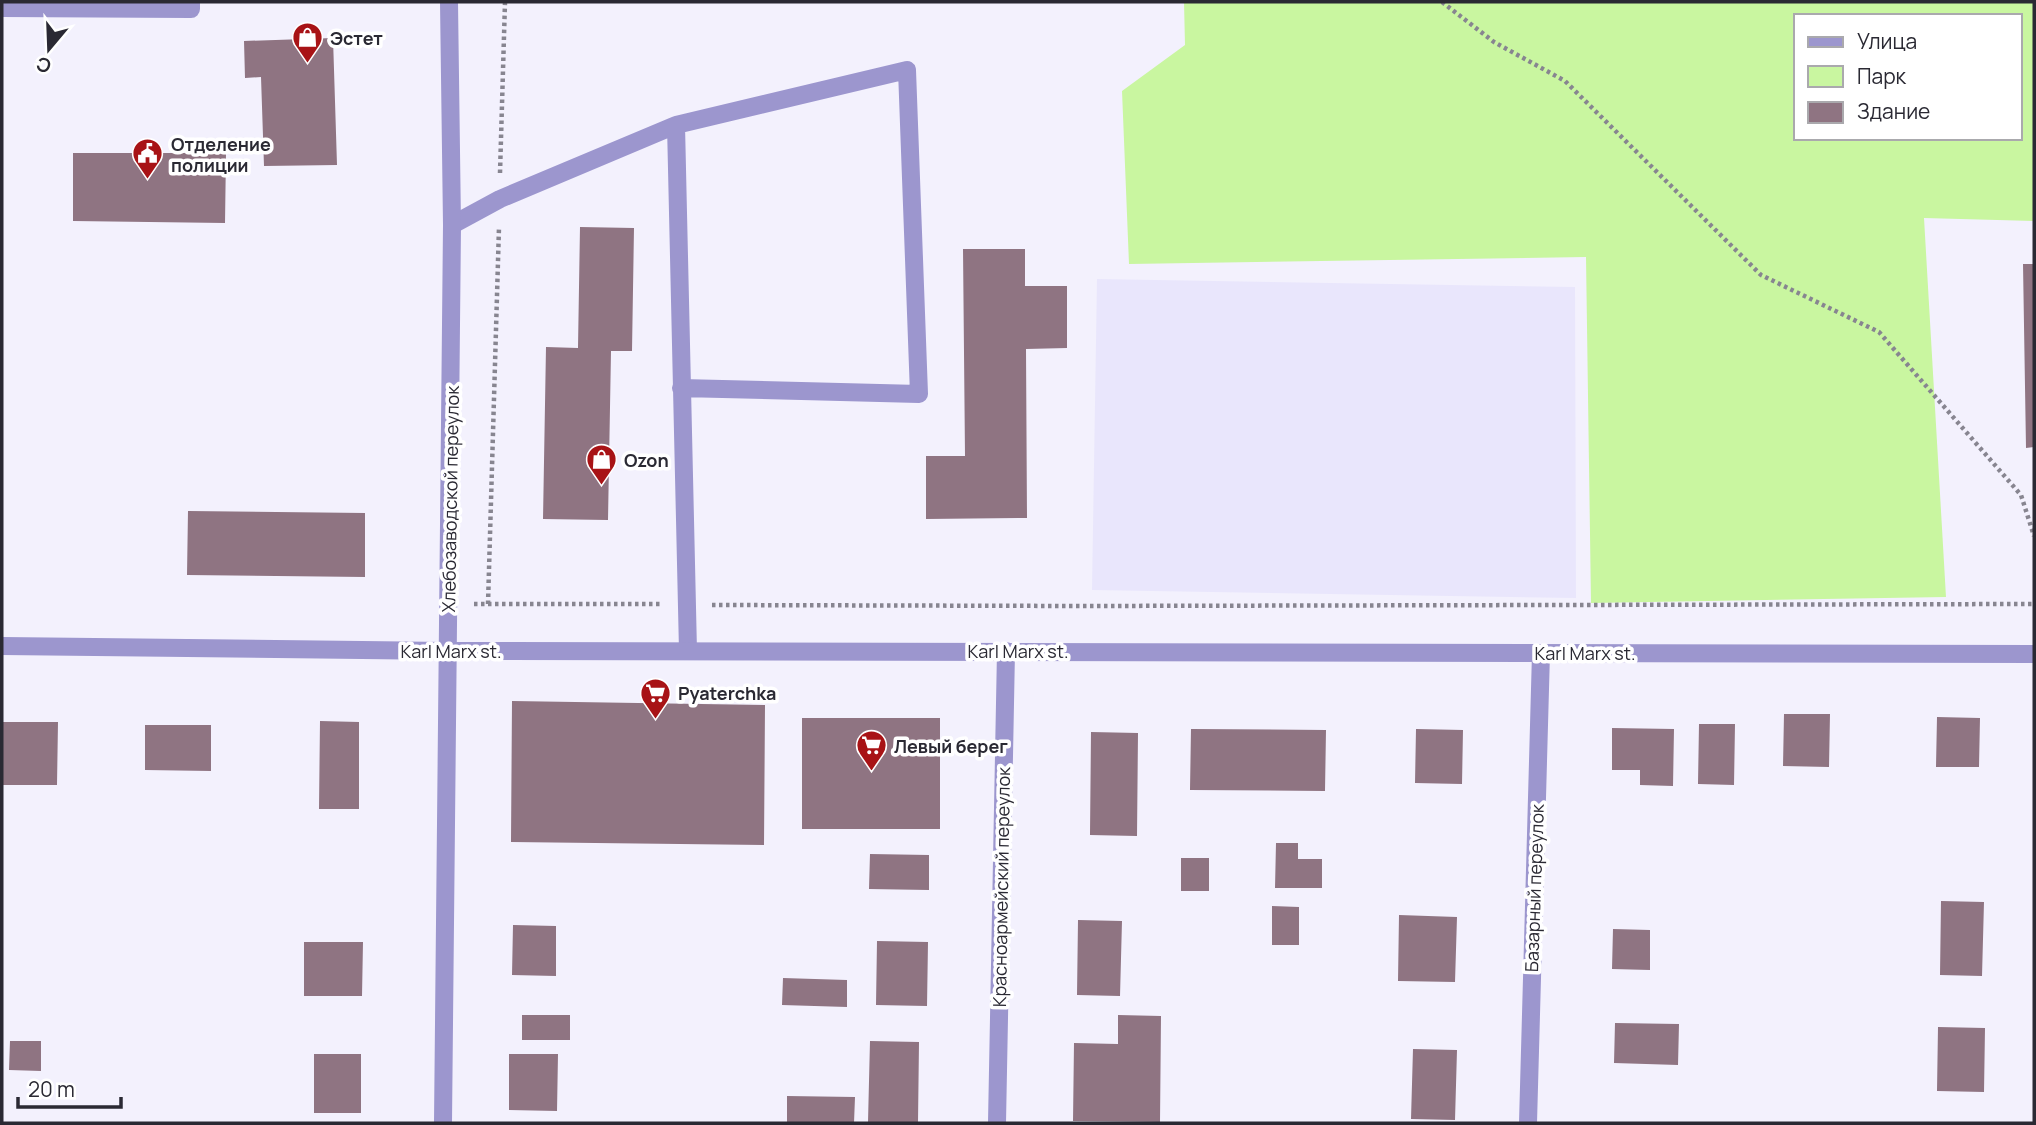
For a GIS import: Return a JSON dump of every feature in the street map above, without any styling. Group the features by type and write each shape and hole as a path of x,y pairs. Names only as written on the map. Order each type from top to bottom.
{"street":[{"path":"2,8 191,9 191,2"},
{"name":"Хлебозаводской переулок","path":"443,1123 453,225 449,2"},
{"path":"453,225 500,199 676,125 907,70 919,394 681,388"},
{"path":"676,125 688,651"},
{"name":"Karl Marx st.","path":"2,646 448,651 2034,654"},
{"name":"Красноармейский переулок","path":"997,1123 1006,651"},
{"name":"Базарный переулок","path":"1528,1123 1541,653"}],"path":[{"path":"488,604 505,2"},
{"path":"1443,2 1494,42 1565,81 1761,275 1879,332 2021,495 2034,536"},
{"path":"448,603 1164,606 2034,604"}],"shaded area":[{"path":"1097,279 1575,287 1576,598 1092,590"}],"green space":[{"path":"1184,2 2034,2 2034,221 1924,218 1946,597 1591,603 1586,257 1129,264 1122,91 1185,45"}],"building":[{"path":"333,38 337,165 264,166 261,77 245,78 244,41"},
{"path":"73,153 226,153 225,223 73,221"},
{"path":"580,227 634,228 632,351 611,351 608,520 543,519 546,347 578,348"},
{"path":"963,249 1025,249 1025,286 1067,286 1067,348 1026,349 1027,518 926,519 926,456 965,456"},
{"path":"2023,264 2034,264 2034,447 2026,448"},
{"path":"188,511 365,513 365,577 187,575"},
{"path":"512,701 765,705 764,845 511,842"},
{"path":"1784,714 1830,714 1829,767 1783,766"},
{"path":"1937,717 1980,718 1979,767 1936,767"},
{"name":"Левый берег","path":"802,718 940,718 940,829 802,829"},
{"path":"320,721 359,722 359,809 319,809"},
{"path":"3,722 58,722 57,785 3,785"},
{"path":"1699,724 1735,724 1734,785 1698,784"},
{"path":"145,725 211,725 211,771 145,770"},
{"path":"1612,728 1674,729 1673,786 1640,785 1640,770 1612,770"},
{"path":"1191,729 1326,730 1325,791 1190,790"},
{"path":"1416,729 1463,730 1462,784 1415,783"},
{"path":"1091,732 1138,733 1137,836 1090,835"},
{"path":"1276,843 1298,843 1298,859 1322,859 1322,888 1275,888"},
{"path":"870,854 929,855 929,890 869,889"},
{"path":"1181,858 1209,858 1209,891 1181,891"},
{"path":"1941,901 1984,902 1982,976 1940,975"},
{"path":"1272,906 1299,907 1299,945 1272,945"},
{"path":"1399,915 1457,917 1455,982 1398,981"},
{"path":"1078,920 1122,921 1120,996 1077,995"},
{"path":"513,925 556,926 556,976 512,975"},
{"path":"1613,929 1650,930 1650,970 1612,969"},
{"path":"877,941 928,942 927,1006 876,1005"},
{"path":"304,942 363,942 362,996 304,996"},
{"path":"783,978 847,980 847,1007 782,1005"},
{"path":"522,1015 570,1015 570,1040 522,1040"},
{"path":"1118,1015 1161,1016 1160,1122 1073,1121 1074,1043 1118,1044"},
{"path":"1615,1023 1679,1024 1678,1065 1614,1063"},
{"path":"1938,1027 1985,1028 1984,1092 1937,1091"},
{"path":"10,1041 41,1041 41,1071 9,1070"},
{"path":"870,1041 919,1042 918,1122 868,1122"},
{"path":"1413,1049 1457,1050 1455,1120 1411,1119"},
{"path":"314,1054 361,1054 361,1113 314,1113"},
{"path":"509,1054 558,1054 557,1111 509,1110"},
{"path":"787,1096 855,1097 854,1123 787,1123"}],"place":[{"name":"Эстет","path":"307,65"},
{"name":"Отделение полиции","path":"148,181"},
{"name":"Ozon","path":"601,487"},
{"name":"Pyaterchka","path":"655,720"},
{"name":"Левый берег","path":"871,773"}]}
